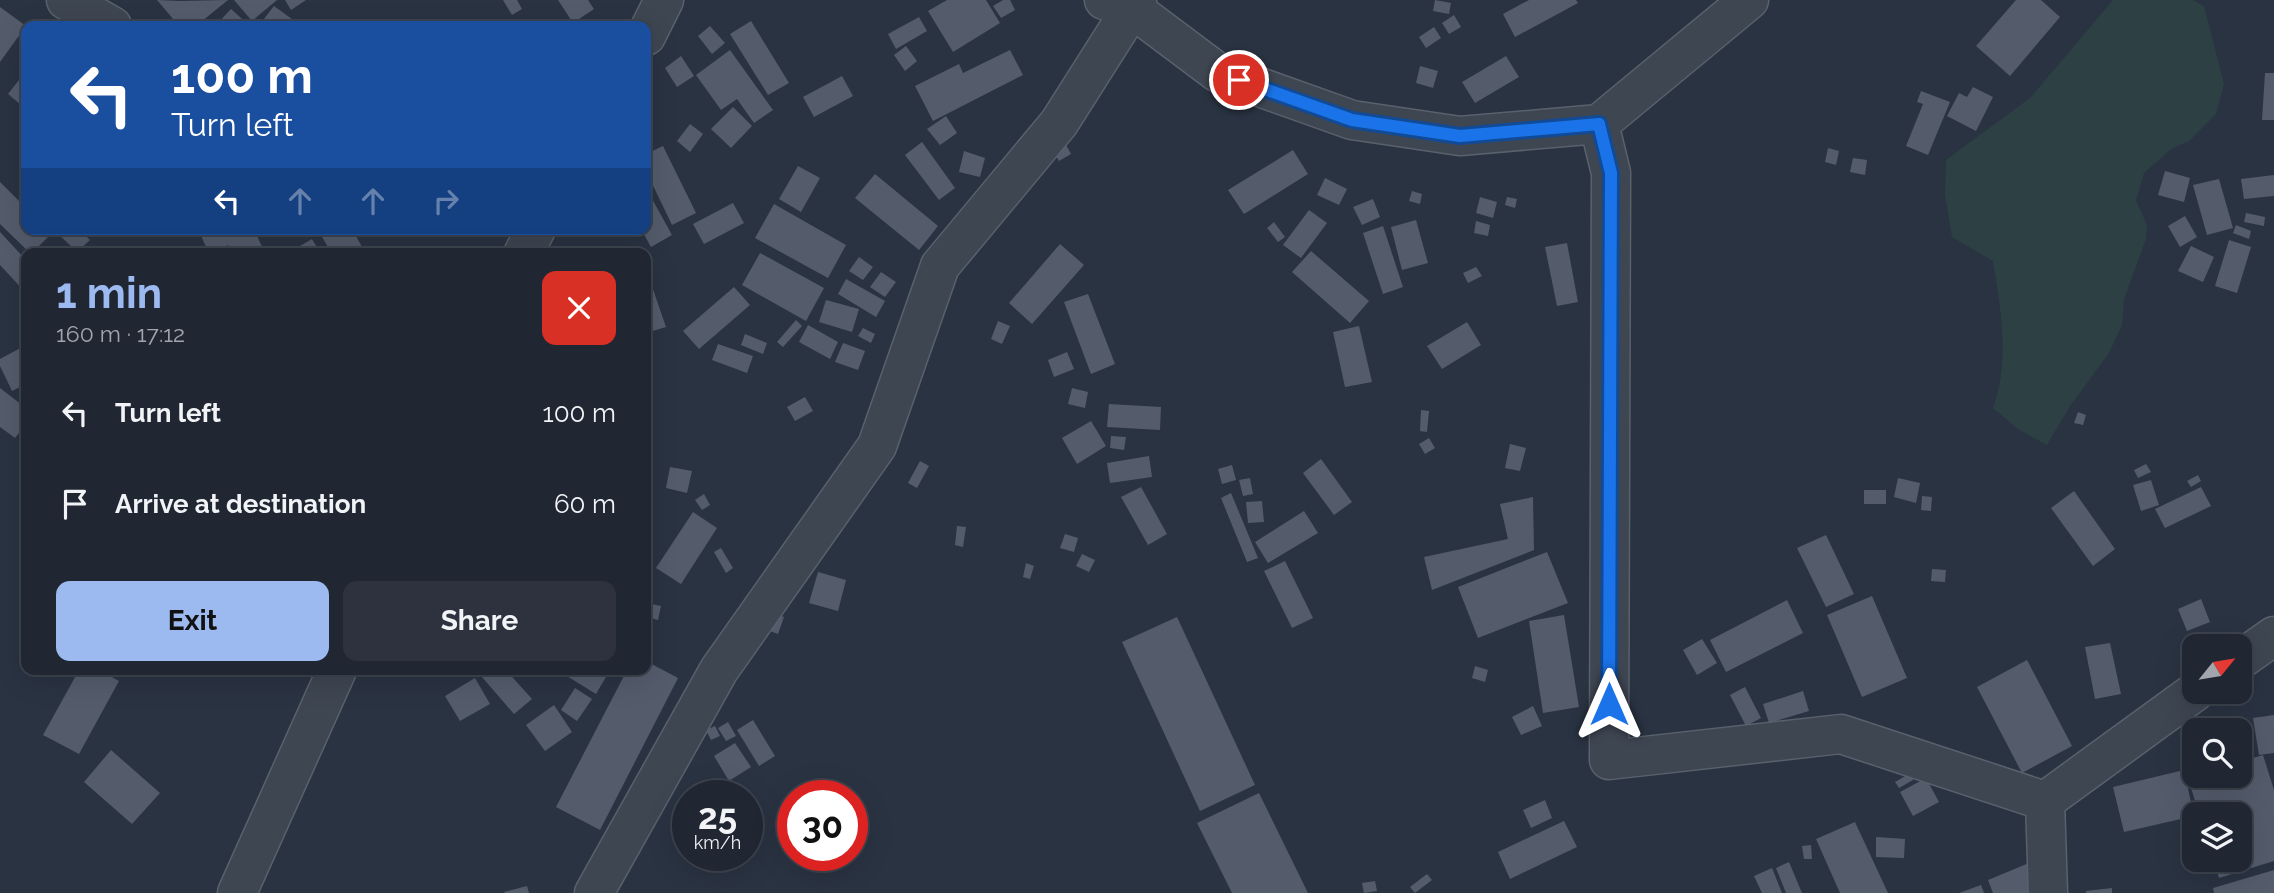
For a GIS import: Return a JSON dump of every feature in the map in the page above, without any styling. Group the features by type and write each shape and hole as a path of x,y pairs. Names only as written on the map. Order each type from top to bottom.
{"street":[{"path":"66,0 103,21"},
{"path":"651,26 664,0"},
{"path":"594,893 719,670 877,446 940,265 1059,123 1125,3 1217,72 1352,120 1460,136 1599,124 1749,0"},
{"path":"1599,124 1611,173 1609,760 1841,734 2045,801"},
{"path":"2252,652 2274,636"},
{"path":"237,893 335,675"},
{"path":"2045,801 2182,701"},
{"path":"2045,801 2048,893"}],"green space":[{"path":"2113,0 2193,0 2204,6 2224,84 2216,114 2189,141 2171,149 2144,173 2136,200 2147,225 2146,239 2124,299 2122,325 2109,353 2070,406 2047,445 2018,429 1993,408 2003,354 1993,261 1952,237 1945,195 1946,160 2030,98"}],"building":[{"path":"157,0 228,0 202,21 175,21"},
{"path":"234,0 277,0 252,21"},
{"path":"285,0 306,0 291,10"},
{"path":"503,0 517,0 522,9 512,15"},
{"path":"558,0 588,0 594,9 572,21"},
{"path":"947,0 986,0 1000,23 953,52 928,11"},
{"path":"1003,0 1010,0 1015,10 1001,18 993,6"},
{"path":"1435,0 1451,3 1449,14 1433,11"},
{"path":"1529,0 1576,0 1578,3 1515,37 1503,14"},
{"path":"2016,0 2041,0 2060,17 2010,76 1976,46"},
{"path":"274,6 292,19 291,21 262,21"},
{"path":"0,7 21,22 21,33 0,62"},
{"path":"231,9 244,21 220,21"},
{"path":"1454,15 1461,27 1449,34 1442,23"},
{"path":"919,17 927,31 896,49 888,34"},
{"path":"751,21 789,83 768,95 730,34"},
{"path":"710,26 725,43 712,54 698,36"},
{"path":"1434,27 1441,38 1426,48 1419,37"},
{"path":"906,46 917,61 905,71 894,55"},
{"path":"730,50 773,110 754,123 737,99 721,110 696,75"},
{"path":"1010,50 1023,75 933,121 915,86 959,64 963,73"},
{"path":"681,56 694,76 677,87 665,68"},
{"path":"1506,56 1519,77 1475,103 1462,82"},
{"path":"1420,66 1438,71 1433,88 1416,83"},
{"path":"2265,73 2274,73 2274,120 2262,120"},
{"path":"842,76 853,96 814,117 803,97"},
{"path":"21,77 21,105 8,94"},
{"path":"1973,87 1993,97 1976,131 1947,116 1959,93 1967,97"},
{"path":"1921,91 1950,102 1928,155 1906,146 1923,104 1917,102"},
{"path":"733,107 752,126 731,148 711,129"},
{"path":"946,116 957,133 940,145 927,129"},
{"path":"690,124 703,134 690,152 677,141"},
{"path":"1064,141 1071,154 1059,161 1051,148"},
{"path":"922,142 955,188 939,200 905,155"},
{"path":"663,146 696,213 672,225 651,181 651,152"},
{"path":"1828,148 1839,151 1836,165 1825,162"},
{"path":"1293,150 1308,174 1244,214 1228,190"},
{"path":"964,151 985,158 980,177 959,172"},
{"path":"1853,158 1867,160 1865,175 1850,172"},
{"path":"798,166 820,178 801,212 779,199"},
{"path":"2165,171 2190,178 2184,202 2158,195"},
{"path":"875,174 938,226 919,250 855,198"},
{"path":"2274,175 2274,196 2244,199 2241,179"},
{"path":"1325,178 1347,189 1339,205 1317,195"},
{"path":"2219,179 2233,228 2207,235 2193,185"},
{"path":"0,182 21,203 21,235 50,235 37,248 25,248 0,224"},
{"path":"1412,191 1422,194 1420,204 1409,201"},
{"path":"651,197 672,235 651,247 644,235 651,235"},
{"path":"1480,197 1497,202 1493,218 1476,213"},
{"path":"1507,197 1517,199 1515,208 1505,205"},
{"path":"1373,199 1380,217 1362,225 1353,207"},
{"path":"733,203 744,223 704,244 693,224"},
{"path":"774,204 846,245 828,278 755,238"},
{"path":"1309,210 1327,223 1301,258 1283,245"},
{"path":"2246,213 2265,217 2264,226 2244,222"},
{"path":"2185,216 2197,237 2180,247 2168,226"},
{"path":"1416,220 1428,263 1402,270 1391,227"},
{"path":"1476,221 1490,225 1488,236 1474,233"},
{"path":"1274,222 1285,237 1278,242 1267,228"},
{"path":"2236,225 2251,231 2249,239 2233,233"},
{"path":"1383,226 1403,287 1383,294 1363,233"},
{"path":"0,232 21,255 21,288 0,265"},
{"path":"59,235 85,235 90,240 81,248 73,248"},
{"path":"201,235 257,235 263,248 229,248 228,245 206,248"},
{"path":"321,235 355,235 363,248 328,248"},
{"path":"312,239 317,248 296,248"},
{"path":"2229,240 2251,247 2237,293 2215,286"},
{"path":"1567,243 1578,302 1557,306 1545,247"},
{"path":"1060,244 1084,265 1032,324 1009,303"},
{"path":"2191,246 2214,257 2203,282 2178,271"},
{"path":"1311,251 1369,301 1350,323 1292,272"},
{"path":"760,253 824,288 806,321 742,285"},
{"path":"859,257 873,267 863,280 849,271"},
{"path":"1476,267 1482,276 1468,283 1463,273"},
{"path":"881,272 896,282 885,297 870,287"},
{"path":"846,279 885,301 876,317 838,294"},
{"path":"651,284 666,327 651,332"},
{"path":"734,287 750,305 699,349 683,331"},
{"path":"1088,294 1115,364 1091,374 1064,302"},
{"path":"826,300 859,309 852,332 819,322"},
{"path":"796,320 802,326 783,347 777,342"},
{"path":"998,321 1010,326 1002,344 991,339"},
{"path":"1467,322 1481,345 1442,369 1427,346"},
{"path":"808,325 838,342 830,359 799,342"},
{"path":"1359,326 1372,382 1345,387 1333,332"},
{"path":"863,328 875,334 871,343 858,336"},
{"path":"745,334 767,343 763,354 741,345"},
{"path":"843,343 865,351 858,370 835,362"},
{"path":"718,344 753,356 747,373 712,360"},
{"path":"21,348 21,386 12,391 0,366 0,359"},
{"path":"1067,352 1074,369 1054,377 1048,360"},
{"path":"0,388 21,404 21,430 15,438 0,427"},
{"path":"1072,388 1088,392 1085,408 1068,404"},
{"path":"805,397 813,411 795,421 787,407"},
{"path":"1109,404 1161,407 1160,430 1107,427"},
{"path":"1421,410 1429,411 1427,432 1420,431"},
{"path":"2078,412 2086,415 2083,425 2074,423"},
{"path":"1091,421 1106,446 1077,464 1062,438"},
{"path":"1111,436 1126,437 1124,450 1110,448"},
{"path":"1429,438 1435,448 1425,454 1419,444"},
{"path":"1510,444 1526,448 1520,471 1505,468"},
{"path":"1149,456 1152,477 1110,483 1107,463"},
{"path":"1321,459 1352,502 1334,515 1303,473"},
{"path":"920,461 929,466 917,488 908,483"},
{"path":"2146,464 2151,472 2138,478 2134,470"},
{"path":"1232,465 1236,480 1222,484 1218,469"},
{"path":"670,467 692,471 687,493 666,488"},
{"path":"2198,475 2201,481 2191,487 2187,481"},
{"path":"1250,478 1253,494 1243,496 1239,480"},
{"path":"1898,478 1920,483 1916,503 1894,497"},
{"path":"2151,480 2159,505 2141,511 2133,485"},
{"path":"1141,487 1167,534 1148,545 1121,497"},
{"path":"2201,487 2211,506 2165,528 2155,509"},
{"path":"1864,490 1886,490 1886,504 1864,504"},
{"path":"2074,491 2115,549 2093,566 2051,508"},
{"path":"1231,493 1258,558 1247,562 1221,498"},
{"path":"704,494 710,505 702,510 695,500"},
{"path":"1922,496 1932,497 1931,511 1921,510"},
{"path":"1533,497 1534,550 1432,590 1424,557 1508,539 1500,504"},
{"path":"1262,501 1264,522 1248,523 1246,502"},
{"path":"1304,511 1318,533 1268,563 1255,542"},
{"path":"693,512 717,528 681,584 656,568"},
{"path":"957,526 966,527 963,547 955,545"},
{"path":"1065,534 1078,538 1074,552 1060,548"},
{"path":"1826,535 1854,594 1826,607 1797,548"},
{"path":"721,548 733,568 726,573 714,552"},
{"path":"1547,552 1568,603 1478,638 1458,587"},
{"path":"1082,554 1095,560 1089,572 1076,566"},
{"path":"1285,561 1313,618 1292,628 1264,571"},
{"path":"1026,563 1034,566 1030,579 1023,577"},
{"path":"1932,569 1946,570 1945,582 1931,581"},
{"path":"818,572 846,580 838,611 809,603"},
{"path":"1872,596 1907,678 1862,697 1827,615"},
{"path":"2201,599 2210,622 2187,631 2178,609"},
{"path":"1787,600 1803,633 1726,672 1710,640"},
{"path":"651,604 661,606 658,620 651,618"},
{"path":"769,611 784,617 778,634 762,628"},
{"path":"1564,615 1579,707 1543,713 1529,621"},
{"path":"1177,617 1255,785 1200,811 1122,642"},
{"path":"1702,639 1717,663 1697,675 1683,650"},
{"path":"2110,643 2121,694 2095,699 2085,647"},
{"path":"2027,660 2072,746 2022,773 1977,687"},
{"path":"651,664 678,678 600,830 556,807 624,675 651,675"},
{"path":"1475,666 1488,670 1485,682 1472,678"},
{"path":"76,675 108,675 119,681 79,754 43,735"},
{"path":"510,675 532,699 514,714 482,677"},
{"path":"565,675 606,677 596,694"},
{"path":"475,678 490,704 460,721 445,696"},
{"path":"1745,687 1761,718 1746,726 1730,695"},
{"path":"575,688 592,699 577,721 561,710"},
{"path":"1803,691 1809,711 1769,723 1763,704"},
{"path":"554,705 572,732 545,751 526,725"},
{"path":"1533,706 1542,726 1521,735 1512,717"},
{"path":"2274,715 2274,753 2259,755 2253,718"},
{"path":"753,720 775,756 759,766 737,730"},
{"path":"728,722 736,736 726,741 718,728"},
{"path":"715,726 720,736 711,740 706,730"},
{"path":"735,743 751,767 728,780 714,756"},
{"path":"111,750 160,793 132,824 84,782"},
{"path":"2263,755 2274,790 2274,861 2252,868 2252,802 2195,802 2191,788 2252,788 2252,758"},
{"path":"2182,770 2182,788 2188,788 2191,802 2182,802 2182,819 2124,832 2113,787"},
{"path":"1909,774 1913,780 1899,788 1895,782"},
{"path":"1926,778 1939,802 1913,816 1900,792"},
{"path":"1259,793 1308,893 1232,893 1197,823"},
{"path":"1545,800 1552,818 1531,828 1523,810"},
{"path":"1564,821 1577,847 1510,879 1498,852"},
{"path":"1855,822 1888,893 1840,893 1816,839"},
{"path":"1876,837 1905,839 1904,858 1876,857"},
{"path":"1811,845 1812,859 1804,859 1802,846"},
{"path":"1789,862 1802,893 1786,893 1776,868"},
{"path":"2029,863 2032,893 1993,893 1988,880"},
{"path":"1772,868 1782,893 1762,893 1754,876"},
{"path":"2274,870 2274,893 2214,893 2213,888"},
{"path":"2217,872 2238,872 2219,878"},
{"path":"1427,874 1432,880 1415,893 1410,887"},
{"path":"1375,881 1377,891 1364,893 1362,883"},
{"path":"1981,885 1984,893 1959,893"},
{"path":"527,886 529,893 504,892"},
{"path":"2112,888 2112,893 2086,893 2086,891"}],"route":[{"path":"1239,80 1352,120 1460,136 1599,124 1611,173 1609,704"}]}
